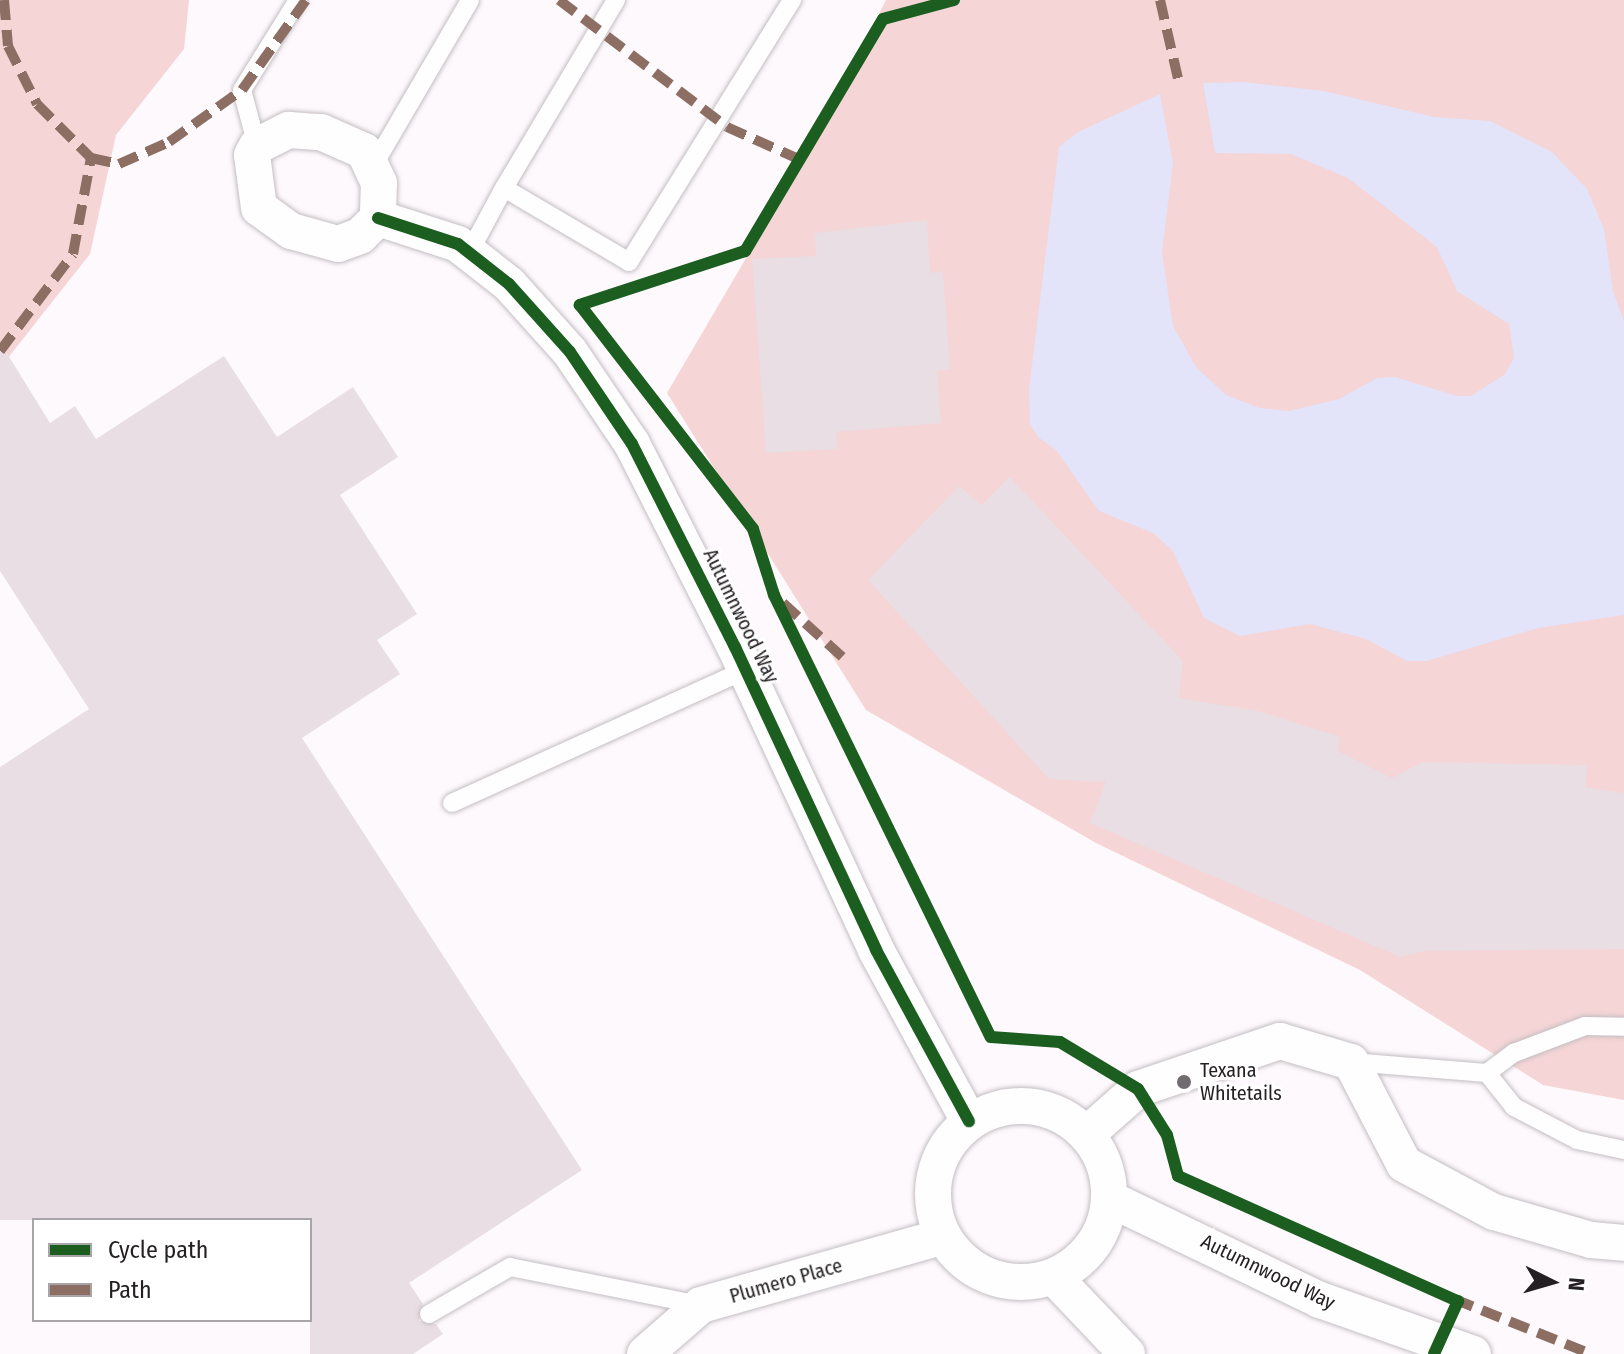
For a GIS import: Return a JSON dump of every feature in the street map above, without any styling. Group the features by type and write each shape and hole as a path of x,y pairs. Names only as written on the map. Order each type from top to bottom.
{"street":[{"path":"289,130 321,132 364,151 372,168 379,183 378,218 360,236 338,244 291,231 259,208 252,155 257,146 289,130"},
{"name":"Autumnwood Way","path":"378,218 458,244 509,284 570,352 632,444 745,670 876,950 969,1121"},
{"path":"1087,1134 1138,1089 1280,1041 1351,1062 1404,1164 1494,1212 1591,1240 1624,1243"},
{"path":"1033,1105 1063,1115 1087,1134 1107,1168 1110,1199 1094,1245 1054,1277 1030,1283 999,1281 962,1260 942,1237 932,1188 935,1171 947,1142 969,1121 1002,1106 1033,1105"},
{"name":"Autumnwood Way","path":"1110,1199 1320,1300 1473,1354"},
{"name":"Plumero Place","path":"645,1354 701,1305 942,1237"},
{"path":"1054,1277 1127,1354"}],"lane":[{"path":"257,146 242,90 298,0"},
{"path":"372,168 470,0"},
{"path":"469,253 616,0"},
{"path":"504,188 629,262 792,0"},
{"path":"452,803 745,670"},
{"path":"1351,1062 1487,1073 1514,1053 1585,1026 1624,1027"},
{"path":"1487,1073 1514,1107 1577,1140 1624,1150"},
{"path":"429,1314 510,1267 701,1305"}],"shaded area":[{"path":"0,0 189,0 184,49 116,135 90,254 0,368"},
{"path":"886,0 1624,0 1624,1100 1543,1085 1360,970 1096,843 866,710 667,393 803,161"}],"water":[{"path":"1244,82 1324,91 1434,117 1490,121 1552,152 1587,189 1604,229 1613,291 1624,321 1624,615 1538,628 1427,661 1407,661 1366,639 1310,624 1240,636 1204,618 1173,551 1153,533 1099,511 1056,450 1038,437 1030,424 1029,389 1059,147 1078,132 1160,94 1173,163 1162,252 1173,326 1196,367 1226,395 1260,408 1289,411 1339,399 1377,378 1395,377 1457,396 1471,396 1504,375 1514,358 1509,324 1457,291 1437,247 1348,178 1291,154 1215,153 1203,83"}],"building":[{"path":"927,220 930,273 943,271 950,369 937,371 941,423 836,432 837,449 766,453 752,259 816,256 815,233"},
{"path":"0,342 50,423 75,406 96,439 224,356 277,437 353,387 398,457 340,495 417,614 377,640 400,674 302,738 582,1170 409,1283 423,1304 419,1321 436,1324 443,1334 413,1354 310,1354 312,1218 0,1220 0,767 89,709 0,571"},
{"path":"1010,477 1183,661 1179,698 1259,711 1340,737 1338,751 1392,778 1423,762 1587,765 1585,787 1624,793 1624,949 1424,951 1400,957 1090,823 1106,782 1049,779 868,580 959,486 982,505"}],"marked path":[{"path":"4,0 8,46 37,104 91,158 119,164 169,142 242,90 306,0"},
{"path":"559,0 727,127 803,161"},
{"path":"1160,0 1179,83"},
{"path":"0,351 73,254 91,158"},
{"path":"783,603 849,663"},
{"path":"1454,1299 1591,1354"}],"cycle path":[{"path":"954,0 883,19 745,251 580,305 753,529 774,595 991,1037 1060,1042 1138,1089 1167,1135 1178,1176 1458,1301 1434,1354"},
{"path":"378,218 458,244 509,284 570,352 632,444 735,647 876,950 969,1121"}],"place":[{"name":"Texana Whitetails","path":"1184,1082"}]}
